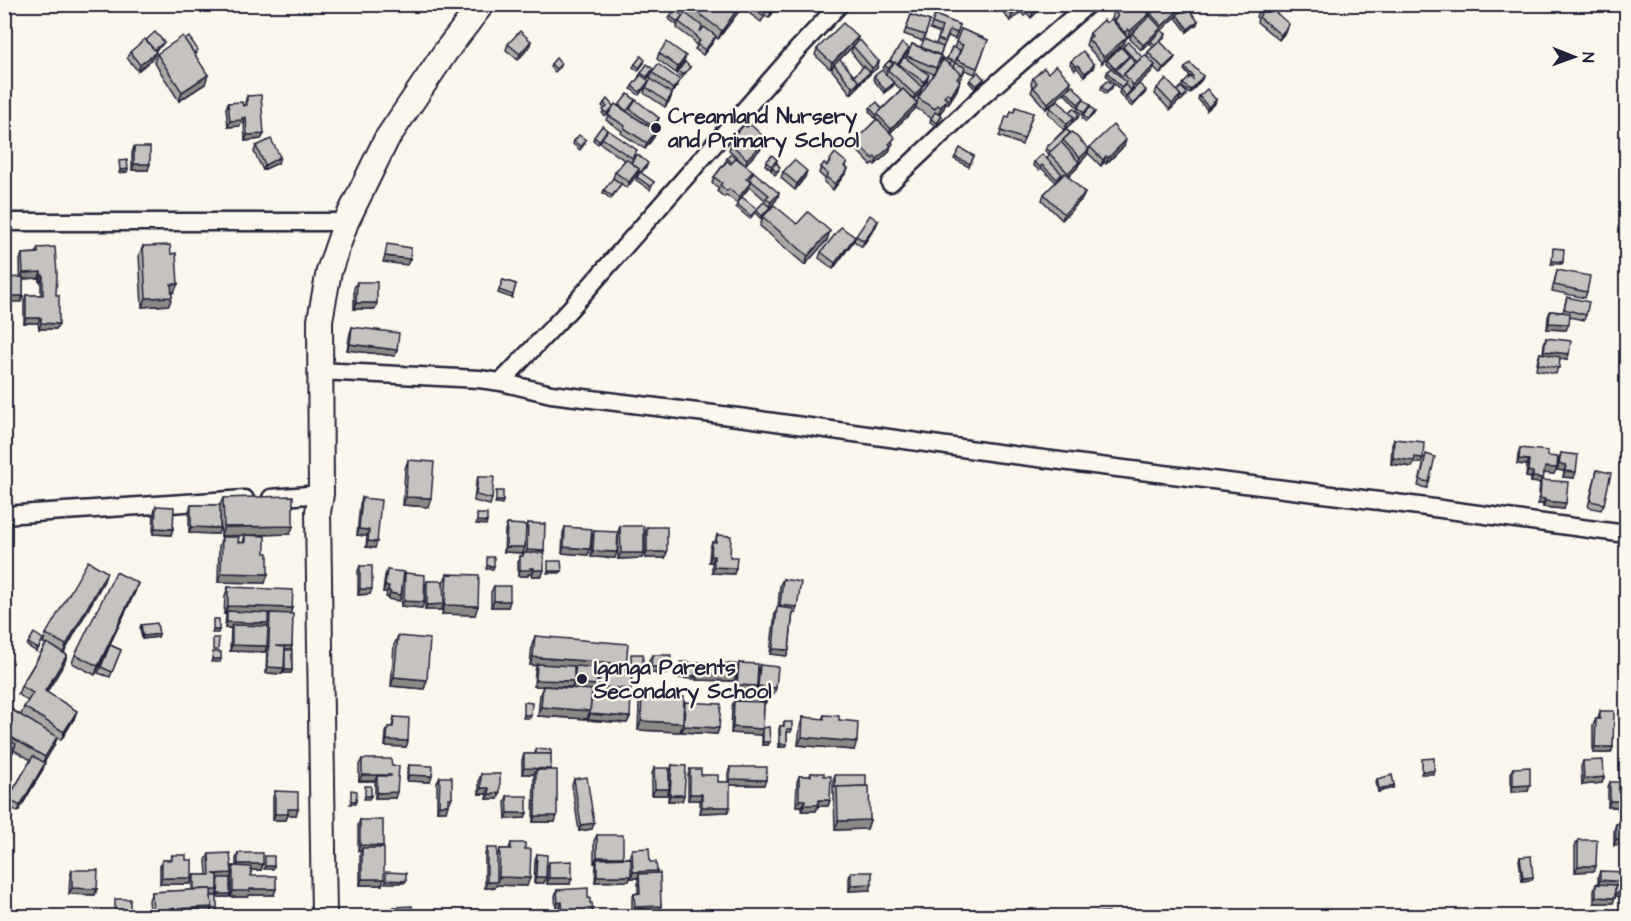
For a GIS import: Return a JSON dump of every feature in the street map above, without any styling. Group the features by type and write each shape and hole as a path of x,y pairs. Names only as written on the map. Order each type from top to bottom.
{"main road":[{"path":"324,916 318,512 321,494 320,320 329,271 346,222 386,140 446,51 482,4"}],"street":[{"path":"501,382 570,309 840,4"},
{"path":"890,183 981,98 1088,4"},
{"path":"4,222 346,222"},
{"path":"320,370 501,382 551,394 1626,534"},
{"path":"5,516 321,494"}],"building":[{"path":"686,4 741,4 722,31"},
{"path":"777,4 771,13 767,10 763,16 747,5"},
{"path":"1003,4 1041,4 1033,12 1029,7 1026,10 1023,6 1012,15"},
{"path":"1117,4 1140,4 1149,14 1125,33 1114,20 1118,16 1114,11"},
{"path":"1143,4 1155,4 1148,10"},
{"path":"1162,4 1181,4 1183,6 1162,26 1151,14"},
{"path":"1263,4 1266,4 1289,24 1281,35 1259,17 1261,14 1258,11"},
{"path":"1187,7 1198,21 1188,29 1177,15"},
{"path":"675,10 683,16 678,22 670,16"},
{"path":"685,13 702,26 700,32 704,27 716,36 705,50 697,44 700,41 697,36 679,22"},
{"path":"911,15 930,21 925,35 906,29"},
{"path":"935,15 960,25 957,33 950,30 945,42 938,39 942,27 932,23"},
{"path":"1150,16 1161,28 1143,45 1132,33"},
{"path":"1111,19 1127,37 1104,57 1088,39 1092,36 1090,33 1104,20 1106,23"},
{"path":"843,23 858,37 832,63 817,49"},
{"path":"961,29 988,40 977,68 957,60 963,45 956,42"},
{"path":"1161,30 1166,34 1155,45 1151,41"},
{"path":"520,31 531,41 520,54 508,44"},
{"path":"155,32 164,42 154,50 146,40"},
{"path":"183,36 208,75 182,92 157,54"},
{"path":"189,37 198,50 194,53 185,40"},
{"path":"145,39 156,52 140,65 130,52"},
{"path":"924,39 943,47 940,55 921,47"},
{"path":"860,40 879,62 872,68 853,46"},
{"path":"1160,41 1175,57 1163,68 1148,52"},
{"path":"667,42 686,56 678,67 659,53"},
{"path":"1128,42 1142,57 1137,62 1123,47"},
{"path":"902,43 909,48 897,65 890,60"},
{"path":"912,44 941,56 936,68 907,56"},
{"path":"952,47 960,50 955,62 947,59"},
{"path":"1121,47 1129,56 1115,69 1107,60"},
{"path":"1083,51 1094,65 1085,73 1071,61"},
{"path":"1145,55 1155,65 1133,85 1124,74"},
{"path":"641,56 645,60 639,68 635,64"},
{"path":"1130,56 1135,62 1122,76 1116,70"},
{"path":"904,57 929,75 924,82 899,64"},
{"path":"556,58 561,64 556,69 551,64"},
{"path":"942,58 951,61 950,65 943,60 940,64"},
{"path":"840,59 859,82 853,88 834,64"},
{"path":"943,60 961,73 957,79 960,81 951,96 947,93 944,97 947,99 941,107 938,105 935,109 918,98"},
{"path":"889,61 893,64 888,69 885,65"},
{"path":"685,62 690,67 683,75 678,71"},
{"path":"895,62 922,87 915,95 888,70"},
{"path":"955,63 965,67 962,75 953,67"},
{"path":"1190,63 1203,76 1191,90 1183,84 1190,77 1194,80 1185,68"},
{"path":"647,64 653,69 647,77 641,73"},
{"path":"658,64 680,80 673,89 652,72"},
{"path":"1056,65 1071,82 1048,103 1033,87 1037,83 1033,78 1044,68 1048,73"},
{"path":"864,66 870,72 859,82 854,76"},
{"path":"1111,68 1126,82 1121,87 1107,72"},
{"path":"882,70 894,83 885,90 874,76"},
{"path":"978,72 984,79 976,86 970,80"},
{"path":"641,75 649,81 640,92 632,86"},
{"path":"651,79 672,94 667,102 646,87"},
{"path":"1166,79 1181,95 1172,104 1157,88"},
{"path":"1108,80 1113,85 1107,91 1102,86"},
{"path":"1139,84 1146,90 1133,104 1126,97"},
{"path":"1072,85 1084,98 1078,104 1066,91"},
{"path":"1125,85 1131,90 1126,96 1120,90"},
{"path":"1181,87 1187,93 1183,98 1177,91"},
{"path":"903,89 917,103 891,129 877,114"},
{"path":"1207,89 1216,100 1208,107 1199,96"},
{"path":"628,94 635,100 627,111 619,105"},
{"path":"261,95 264,134 247,135 246,117 242,120 230,121 228,103 242,102 243,106 247,105 247,96"},
{"path":"607,99 614,107 606,113 603,110 607,107 604,103"},
{"path":"636,100 659,118 652,126 630,109"},
{"path":"1058,100 1074,117 1067,124 1050,107"},
{"path":"1084,100 1090,105 1084,113 1078,107"},
{"path":"877,102 882,109 876,115 870,108"},
{"path":"615,104 656,131 647,143 608,115"},
{"path":"1016,107 1033,113 1024,139 1001,131 1006,116 1009,117 1011,111 1014,112"},
{"path":"1091,107 1095,112 1087,119 1083,115"},
{"path":"1074,108 1079,115 1074,119 1069,112"},
{"path":"935,112 942,116 937,123 931,119"},
{"path":"877,119 895,138 889,144 891,146 877,159 875,157 873,159 855,141"},
{"path":"750,124 766,139 747,159 731,144 736,140 733,137 744,125 747,127"},
{"path":"1113,125 1126,140 1103,160 1090,147"},
{"path":"602,126 607,130 599,141 594,137"},
{"path":"1066,129 1070,133 1051,152 1046,148"},
{"path":"608,130 637,150 632,158 602,138"},
{"path":"1072,132 1089,149 1080,158 1063,140"},
{"path":"579,135 586,140 581,147 574,141"},
{"path":"271,139 280,157 265,165 256,146"},
{"path":"1061,142 1079,162 1068,173 1049,153"},
{"path":"134,147 150,147 150,164 134,164"},
{"path":"960,148 974,156 970,164 955,157"},
{"path":"835,153 847,163 844,166 848,169 835,184 826,177 828,174 821,167 824,163 827,166"},
{"path":"637,154 648,163 641,172 631,163"},
{"path":"731,154 736,159 732,163 727,158"},
{"path":"1042,154 1062,174 1057,179 1042,165 1040,167 1034,162"},
{"path":"772,155 777,160 771,166 766,162"},
{"path":"736,158 753,171 746,179 751,182 739,197 729,189 727,191 714,177 727,161 731,164"},
{"path":"626,159 639,169 629,182 615,172"},
{"path":"127,160 128,169 120,170 119,161"},
{"path":"794,160 807,171 797,184 783,172"},
{"path":"777,163 780,168 776,172 772,167"},
{"path":"640,172 654,182 651,187 637,177"},
{"path":"754,172 779,193 771,202 766,198 769,195 749,179"},
{"path":"1065,173 1085,193 1064,214 1044,194"},
{"path":"613,178 621,184 612,196 604,190"},
{"path":"742,197 757,209 751,216 737,204"},
{"path":"764,202 770,207 762,216 756,210"},
{"path":"774,205 797,224 808,212 830,231 808,256 763,217"},
{"path":"870,215 878,221 864,241 856,236"},
{"path":"841,227 855,237 835,263 821,252"},
{"path":"387,244 411,248 410,259 385,256"},
{"path":"170,245 171,254 176,253 178,284 171,284 172,297 146,298 143,246"},
{"path":"55,247 59,324 41,323 41,318 26,318 26,295 43,295 43,275 41,272 23,273 22,254 38,253 38,248"},
{"path":"1553,248 1564,249 1563,262 1552,261"},
{"path":"1557,270 1590,276 1587,292 1554,285"},
{"path":"23,277 23,296 4,296 4,278"},
{"path":"503,280 516,284 513,295 499,290"},
{"path":"357,282 377,282 377,303 356,303"},
{"path":"1567,297 1589,302 1586,315 1564,309"},
{"path":"1550,311 1570,313 1569,324 1549,323"},
{"path":"352,327 399,333 397,350 350,344"},
{"path":"1546,338 1571,341 1569,354 1544,351"},
{"path":"1540,353 1560,357 1559,368 1538,364"},
{"path":"1394,439 1424,442 1423,458 1415,457 1414,461 1393,458"},
{"path":"1520,448 1548,451 1548,456 1558,457 1557,468 1545,467 1543,478 1533,477 1533,472 1528,471 1529,460 1519,459"},
{"path":"1561,453 1578,455 1576,472 1565,471 1566,465 1559,464"},
{"path":"1426,454 1435,457 1429,482 1420,480"},
{"path":"408,460 434,462 431,498 406,497"},
{"path":"1597,470 1611,473 1604,504 1590,501"},
{"path":"478,477 494,477 492,499 476,495"},
{"path":"1541,480 1568,482 1566,503 1545,501 1540,498"},
{"path":"496,491 503,491 503,501 496,501"},
{"path":"293,496 293,526 224,527 223,498"},
{"path":"362,498 381,500 377,542 368,541 369,530 359,529"},
{"path":"191,505 220,505 220,528 191,527"},
{"path":"156,506 174,507 173,529 155,528"},
{"path":"477,514 487,514 487,522 477,521"},
{"path":"528,523 545,524 544,551 527,550"},
{"path":"507,524 526,525 525,547 506,547"},
{"path":"620,526 644,526 644,553 621,553"},
{"path":"565,527 592,529 590,549 564,547"},
{"path":"647,527 667,527 667,552 647,552"},
{"path":"594,531 618,532 617,552 593,551"},
{"path":"245,535 265,536 268,574 221,573 222,537 239,537 238,542 245,543"},
{"path":"717,535 731,536 730,557 737,557 736,568 714,567 714,556 711,556 712,542 716,542"},
{"path":"523,553 544,553 544,570 530,568 530,570 520,570 520,556 523,556"},
{"path":"487,557 494,557 494,566 487,566"},
{"path":"88,561 107,572 66,645 46,634"},
{"path":"548,561 561,561 562,571 548,571"},
{"path":"360,566 372,566 372,589 360,589"},
{"path":"387,570 404,572 401,595 390,593 389,586 385,586"},
{"path":"116,572 138,583 98,666 75,655"},
{"path":"405,573 425,575 424,602 404,601"},
{"path":"447,574 479,575 478,606 445,605"},
{"path":"783,579 801,582 797,607 780,605"},
{"path":"427,581 443,581 444,604 427,605"},
{"path":"494,586 510,586 510,601 494,601"},
{"path":"228,587 293,590 292,608 228,606"},
{"path":"777,607 793,609 789,650 773,649"},
{"path":"227,611 268,613 268,623 227,622"},
{"path":"270,613 293,614 292,646 275,646 285,647 284,668 268,667"},
{"path":"213,619 219,619 219,630 213,630"},
{"path":"157,623 159,634 143,636 141,625"},
{"path":"232,625 268,626 267,646 232,645"},
{"path":"34,633 43,639 38,649 28,643"},
{"path":"398,636 430,639 427,680 394,677"},
{"path":"535,636 628,644 626,664 533,657"},
{"path":"213,638 219,638 218,650 213,650"},
{"path":"47,643 67,655 45,691 77,711 64,732 24,707 33,693 21,686"},
{"path":"110,645 121,650 112,672 101,667"},
{"path":"285,650 292,650 292,670 285,670"},
{"path":"213,652 221,652 221,659 212,659"},
{"path":"631,654 643,654 643,669 631,668"},
{"path":"652,655 671,655 669,668 651,667"},
{"path":"680,662 696,663 695,676 680,675"},
{"path":"698,662 736,664 736,675 698,674"},
{"path":"739,663 758,664 757,686 737,685"},
{"path":"537,664 574,666 574,678 576,666 598,668 597,685 574,683 574,681 536,680"},
{"path":"760,665 778,667 776,688 758,686"},
{"path":"599,671 632,672 631,689 599,687"},
{"path":"543,686 592,690 590,711 541,707"},
{"path":"592,693 631,695 630,717 590,714"},
{"path":"741,694 766,695 766,702 741,701"},
{"path":"642,695 684,697 683,723 641,721"},
{"path":"734,701 764,702 763,729 733,727"},
{"path":"524,702 532,703 531,715 524,715"},
{"path":"685,702 721,704 719,728 684,726"},
{"path":"4,705 57,737 45,757 4,733"},
{"path":"1600,711 1614,711 1613,747 1595,747 1596,719 1600,719"},
{"path":"824,715 839,716 839,720 858,722 857,742 802,737 803,717 824,719"},
{"path":"394,717 409,718 408,741 387,740 388,727 393,727"},
{"path":"784,722 792,722 792,729 787,729 787,744 780,744 780,726 784,726"},
{"path":"769,727 770,742 763,742 763,728"},
{"path":"4,737 16,744 4,763"},
{"path":"536,749 551,750 551,754 536,754"},
{"path":"524,754 551,754 551,769 524,768"},
{"path":"33,756 45,763 20,806 8,799"},
{"path":"1434,758 1434,771 1422,771 1422,759"},
{"path":"362,759 391,759 392,766 399,766 397,792 377,793 377,776 391,775 362,775"},
{"path":"1603,760 1604,777 1584,779 1583,761"},
{"path":"409,765 433,766 432,776 409,775"},
{"path":"672,765 686,766 684,795 670,795"},
{"path":"730,767 767,767 766,780 730,779"},
{"path":"1530,767 1530,785 1513,786 1513,768"},
{"path":"654,768 669,768 669,789 655,789"},
{"path":"690,769 701,769 701,775 718,775 718,782 730,782 730,807 702,807 702,794 690,794"},
{"path":"536,770 557,770 557,816 535,816"},
{"path":"811,773 824,773 824,776 831,776 830,800 819,800 818,805 804,805 805,800 799,800 799,776 811,776"},
{"path":"481,774 500,774 500,793 489,794 489,788 481,788"},
{"path":"835,775 866,775 866,786 835,787"},
{"path":"1392,775 1394,785 1379,789 1377,779"},
{"path":"440,777 452,777 452,798 448,798 448,805 439,805"},
{"path":"587,777 594,823 581,825 574,779"},
{"path":"1610,782 1626,782 1626,805 1620,805 1620,801 1610,801"},
{"path":"365,786 371,786 371,796 365,796"},
{"path":"869,786 870,820 838,821 837,787"},
{"path":"4,790 10,793 4,801"},
{"path":"351,790 357,791 356,801 351,801"},
{"path":"275,791 298,792 298,809 288,809 288,814 275,814"},
{"path":"507,796 527,796 527,813 508,813"},
{"path":"360,820 383,820 383,846 360,845"},
{"path":"1616,824 1626,824 1626,839 1616,839"},
{"path":"597,835 623,835 623,857 597,857"},
{"path":"1578,840 1597,840 1596,866 1578,866"},
{"path":"511,843 525,843 525,849 531,849 530,878 499,877 500,849 511,849"},
{"path":"362,848 384,848 384,879 362,879"},
{"path":"487,848 497,848 497,882 487,882"},
{"path":"649,848 650,862 656,862 657,871 633,872 632,849"},
{"path":"230,853 232,873 213,874 218,875 218,890 194,889 194,875 210,875 209,854"},
{"path":"238,853 263,853 263,864 238,864"},
{"path":"537,854 547,855 546,877 536,877"},
{"path":"172,855 186,855 186,860 192,860 192,878 162,878 162,860 172,860"},
{"path":"265,856 274,856 274,866 265,866"},
{"path":"1531,856 1533,877 1523,878 1520,857"},
{"path":"631,858 631,876 597,876 597,859"},
{"path":"572,861 572,878 549,878 549,862"},
{"path":"233,866 251,867 251,876 276,876 276,889 233,891"},
{"path":"72,870 98,870 97,889 72,888"},
{"path":"1600,871 1626,872 1626,882 1600,880"},
{"path":"386,872 406,873 406,881 386,880"},
{"path":"851,872 872,872 872,884 851,885"},
{"path":"660,873 661,906 635,907 634,894 640,893 639,874"},
{"path":"219,878 230,878 230,894 218,894"},
{"path":"1596,884 1615,885 1615,898 1596,897"},
{"path":"1615,886 1621,886 1621,893 1615,893"},
{"path":"588,888 588,898 592,903 593,911 563,914 562,902 558,903 557,890"},
{"path":"211,889 212,907 153,910 152,892"},
{"path":"211,896 217,896 217,912 211,911"},
{"path":"115,899 130,899 130,913 115,914"},
{"path":"412,906 413,916 395,916 394,907"},
{"path":"645,909 645,916 616,916 616,911"},
{"path":"434,911 440,911 439,916 434,916"},
{"path":"212,912 212,916 155,916 155,914"},
{"path":"1109,912 1109,916 1084,916 1084,913"},
{"path":"4,915 72,916 4,916"}],"place":[{"name":"Creamland Nursery and Primary School","path":"656,128"},
{"name":"Iganga Parents Secondary School","path":"582,679"}]}
